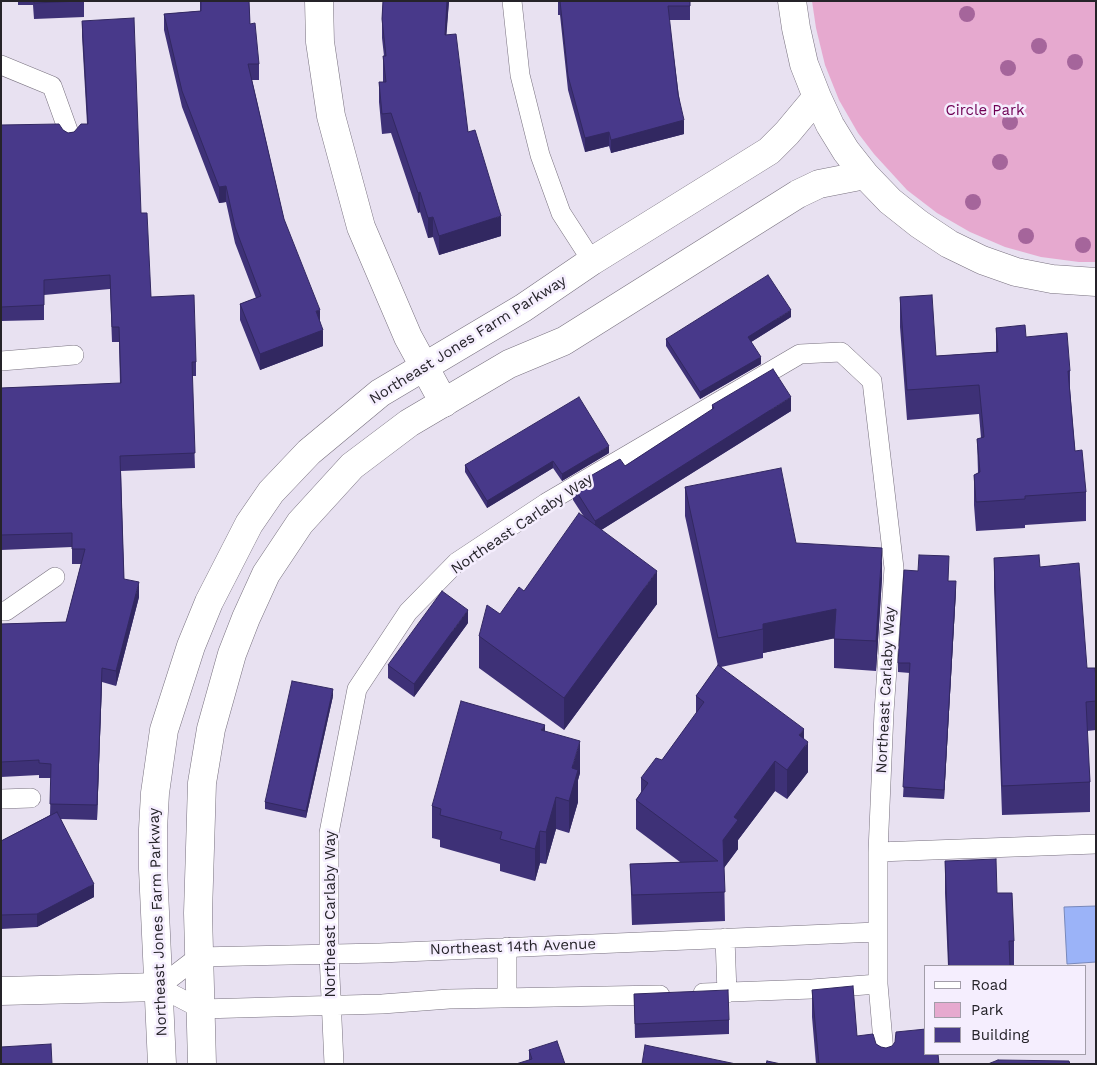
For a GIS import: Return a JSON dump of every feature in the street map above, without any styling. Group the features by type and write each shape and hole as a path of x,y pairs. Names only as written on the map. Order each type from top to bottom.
{"street":[{"path":"319,1 320,42 330,116 361,227 408,337 444,403"},
{"path":"792,1 804,64 830,125 846,151 865,175 890,201 919,224 949,244 982,260 1016,272 1052,279 1096,282"},
{"name":"Northeast Jones Farm Parkway","path":"162,1064 153,869 155,793 164,730 191,646 209,602 249,524 271,492 309,452 380,392 523,308 592,261 769,151 817,97"},
{"path":"202,1064 198,913 202,784 212,729 232,654 266,574 300,522 352,466 409,423 509,364 564,341 798,194 819,184 865,175"},
{"path":"1,991 159,987"}],"lane":[{"path":"512,1 520,75 540,155 561,213 592,261"},
{"path":"1,65 52,86 70,136"},
{"name":"Northeast Carlaby Way","path":"334,1064 329,954 329,833 357,689 408,612 457,562 555,498 800,354 841,352 872,381 894,568 884,712 878,852 878,984 885,1064"},
{"path":"1,361 74,355"},
{"path":"1,611 6,611 55,577"},
{"path":"1,799 31,798"},
{"path":"878,852 1096,844"},
{"name":"Northeast 14th Avenue","path":"198,957 329,954 877,932"},
{"path":"725,938 727,993"},
{"path":"507,947 507,998"},
{"path":"198,957 159,987 201,1009 507,998 727,993 878,984"}],"green space":[{"name":"Circle Park","path":"812,1 1096,1 1096,262 1079,262 1041,257 1005,247 970,232 937,213 907,190 874,154 858,133 839,100 825,65"}],"water":[{"path":"1096,906 1096,962 1067,964 1064,907"}],"building":[{"path":"34,1 81,1 34,3"},
{"path":"201,1 249,1 250,24 255,23 259,64 248,64 284,219 320,310 316,311 323,330 260,354 240,304 261,296 235,227 226,186 219,187 182,91 164,14 201,11"},
{"path":"383,1 447,1 445,35 456,34 468,132 475,130 501,216 439,236 433,217 428,218 391,113 382,114 379,82 386,82 383,56 386,56 382,19"},
{"path":"560,1 690,1 690,6 668,6 678,94 684,120 611,140 609,132 585,138 568,76"},
{"path":"134,18 141,213 147,213 151,297 194,295 196,362 192,362 195,453 120,456 124,579 139,582 116,671 102,668 97,805 50,804 51,764 39,763 39,760 1,762 1,624 66,622 85,549 72,549 72,533 1,535 1,388 121,383 119,327 112,327 110,275 44,280 44,305 1,307 1,125 59,124 68,133 74,132 81,124 88,124 82,21"},
{"path":"768,275 791,310 748,337 761,357 700,392 666,339"},
{"path":"932,295 936,356 998,352 996,328 1025,325 1026,337 1067,333 1070,371 1068,371 1075,451 1082,450 1086,492 1025,496 1025,499 976,502 974,475 980,472 977,439 984,437 979,385 907,390 900,297"},
{"path":"773,369 791,397 595,521 573,486 620,459 625,466 714,408 712,405"},
{"path":"579,397 609,446 562,474 553,461 487,501 465,465"},
{"path":"781,468 796,543 882,548 876,641 834,639 836,609 763,624 763,629 718,638 685,487"},
{"path":"579,513 657,571 564,698 479,636 487,605 500,614 519,587 524,591"},
{"path":"919,555 949,556 948,581 956,581 944,790 903,787 910,663 898,663 904,570 918,571"},
{"path":"1039,555 1040,567 1079,563 1087,668 1095,668 1096,678 1096,701 1086,702 1090,782 1002,786 994,558"},
{"path":"442,591 468,610 414,684 388,665"},
{"path":"718,665 804,729 799,735 808,742 787,770 775,761 734,817 738,820 723,840 725,892 632,895 630,864 718,861 636,800 648,783 641,778 656,758 662,760 704,702 696,696"},
{"path":"292,681 333,689 306,811 265,802"},
{"path":"461,701 545,725 541,730 580,741 572,768 578,770 569,801 556,797 546,832 540,831 535,849 500,839 502,832 440,815 441,809 432,806"},
{"path":"57,812 94,884 37,914 1,915 1,841"},
{"path":"996,859 997,893 1012,893 1014,941 1009,941 1010,965 949,965 945,861"},
{"path":"853,986 857,1036 873,1034 876,1044 886,1048 892,1046 895,1042 896,1032 924,1029 924,1055 938,1055 939,1064 819,1064 812,990"},
{"path":"728,990 729,1020 635,1024 634,994"},
{"path":"557,1041 565,1064 516,1064 532,1059 529,1050"},
{"path":"51,1044 52,1064 1,1064 1,1047"},
{"path":"645,1045 736,1064 642,1064"},
{"path":"998,1060 1069,1061 1070,1064 988,1064"},
{"path":"767,1061 781,1064 766,1064"}]}
